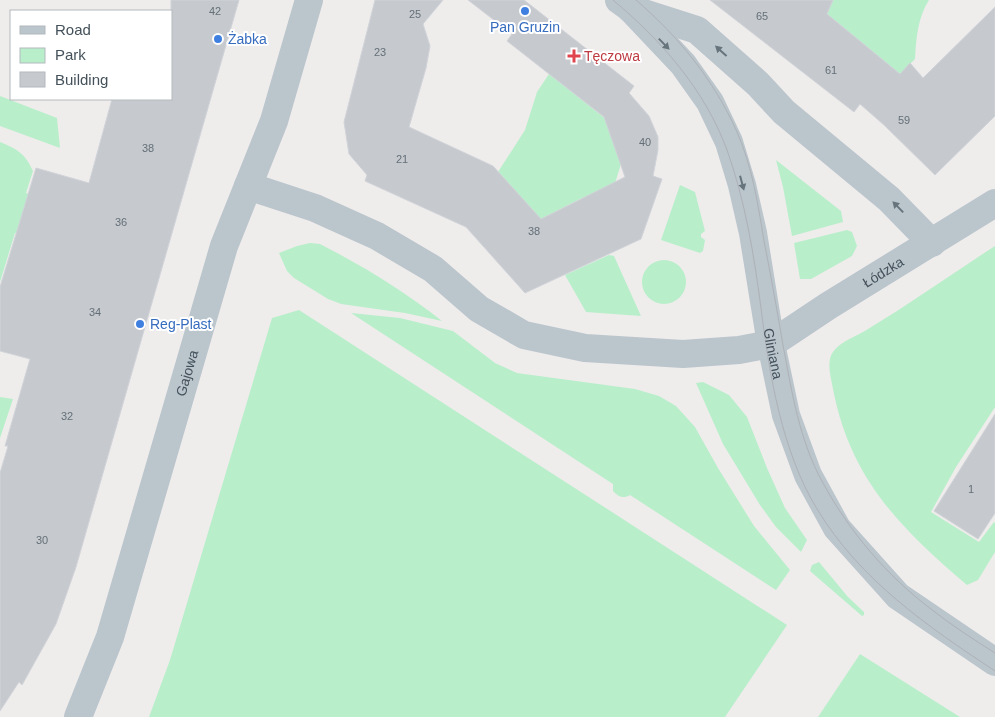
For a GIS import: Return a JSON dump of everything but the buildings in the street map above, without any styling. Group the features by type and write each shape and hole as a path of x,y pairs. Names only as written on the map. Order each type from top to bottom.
{"street":[{"name":"Gajowa","path":"78,717 110,637 224,246 274,121 308,0"},
{"path":"625,4 697,30 758,84 784,112 890,199 932,242"},
{"name":"Gliniana","path":"625,4 683,64 710,102 729,142 742,185 753,233 771,344 786,415 808,475 837,528 898,596 995,662"},
{"path":"248,186 315,208 377,236 434,269 479,309 524,335 586,348 682,354 740,350 771,344"},
{"name":"Łódzka","path":"771,344 828,306 995,204"}],"green space":[{"path":"833,0 929,0 920,21 915,59 900,74 827,14"},
{"path":"549,74 616,127 621,164 612,193 582,198 541,219 498,172 525,130 537,92"},
{"path":"0,96 57,118 60,148 0,126"},
{"path":"0,142 20,152 30,165 33,171 26,193 55,201 46,242 15,233 0,282"},
{"path":"776,160 841,211 843,222 792,236"},
{"path":"680,185 695,192 705,231 701,234 701,237 705,240 703,251 700,253 661,240"},
{"path":"847,230 852,232 857,246 852,256 811,279 800,279 794,243"},
{"path":"310,243 320,244 352,261 413,299 442,321 405,313 341,304 328,299 294,278 287,271 279,253"},
{"path":"995,246 995,407 956,467 931,512 979,542 995,523 995,552 978,580 967,585 920,543 881,499 865,475 841,421 831,380 830,360 833,352 840,345 864,332"},
{"path":"609,255 614,256 641,316 586,312 565,275"},
{"path":"660,260 668,260 680,266 686,282 680,298 668,304 660,304 648,298 642,286 642,278 648,266"},
{"path":"299,310 787,625 725,717 149,717 170,660 272,318"},
{"path":"351,313 400,318 453,331 495,363 517,373 635,389 659,396 676,406 695,427 754,526 790,570 776,590 630,495 621,497 617,495 613,491 613,484"},
{"path":"703,382 729,395 747,417 785,508 807,540 801,552 776,527 760,505 723,444 696,383"},
{"path":"0,397 13,399 0,438"},
{"path":"819,562 848,597 864,612 864,615 862,616 810,571 812,565"},
{"path":"860,654 960,717 818,717"}],"tram line":[{"path":"613,0 648,32 680,68 707,107 727,150 739,188 748,228 768,359 779,412 795,463 817,509 853,558 874,580 920,619 995,671"},
{"path":"636,0 666,28 694,60 717,94 737,132 751,172 757,199 797,416 808,450 823,483 833,501 870,552 899,582 946,621 995,653"}],"place":[{"name":"Pan Gruzin","path":"525,11"},
{"name":"Żabka","path":"218,39"},
{"name":"Tęczowa","path":"574,56"},
{"name":"Reg-Plast","path":"140,324"}]}
